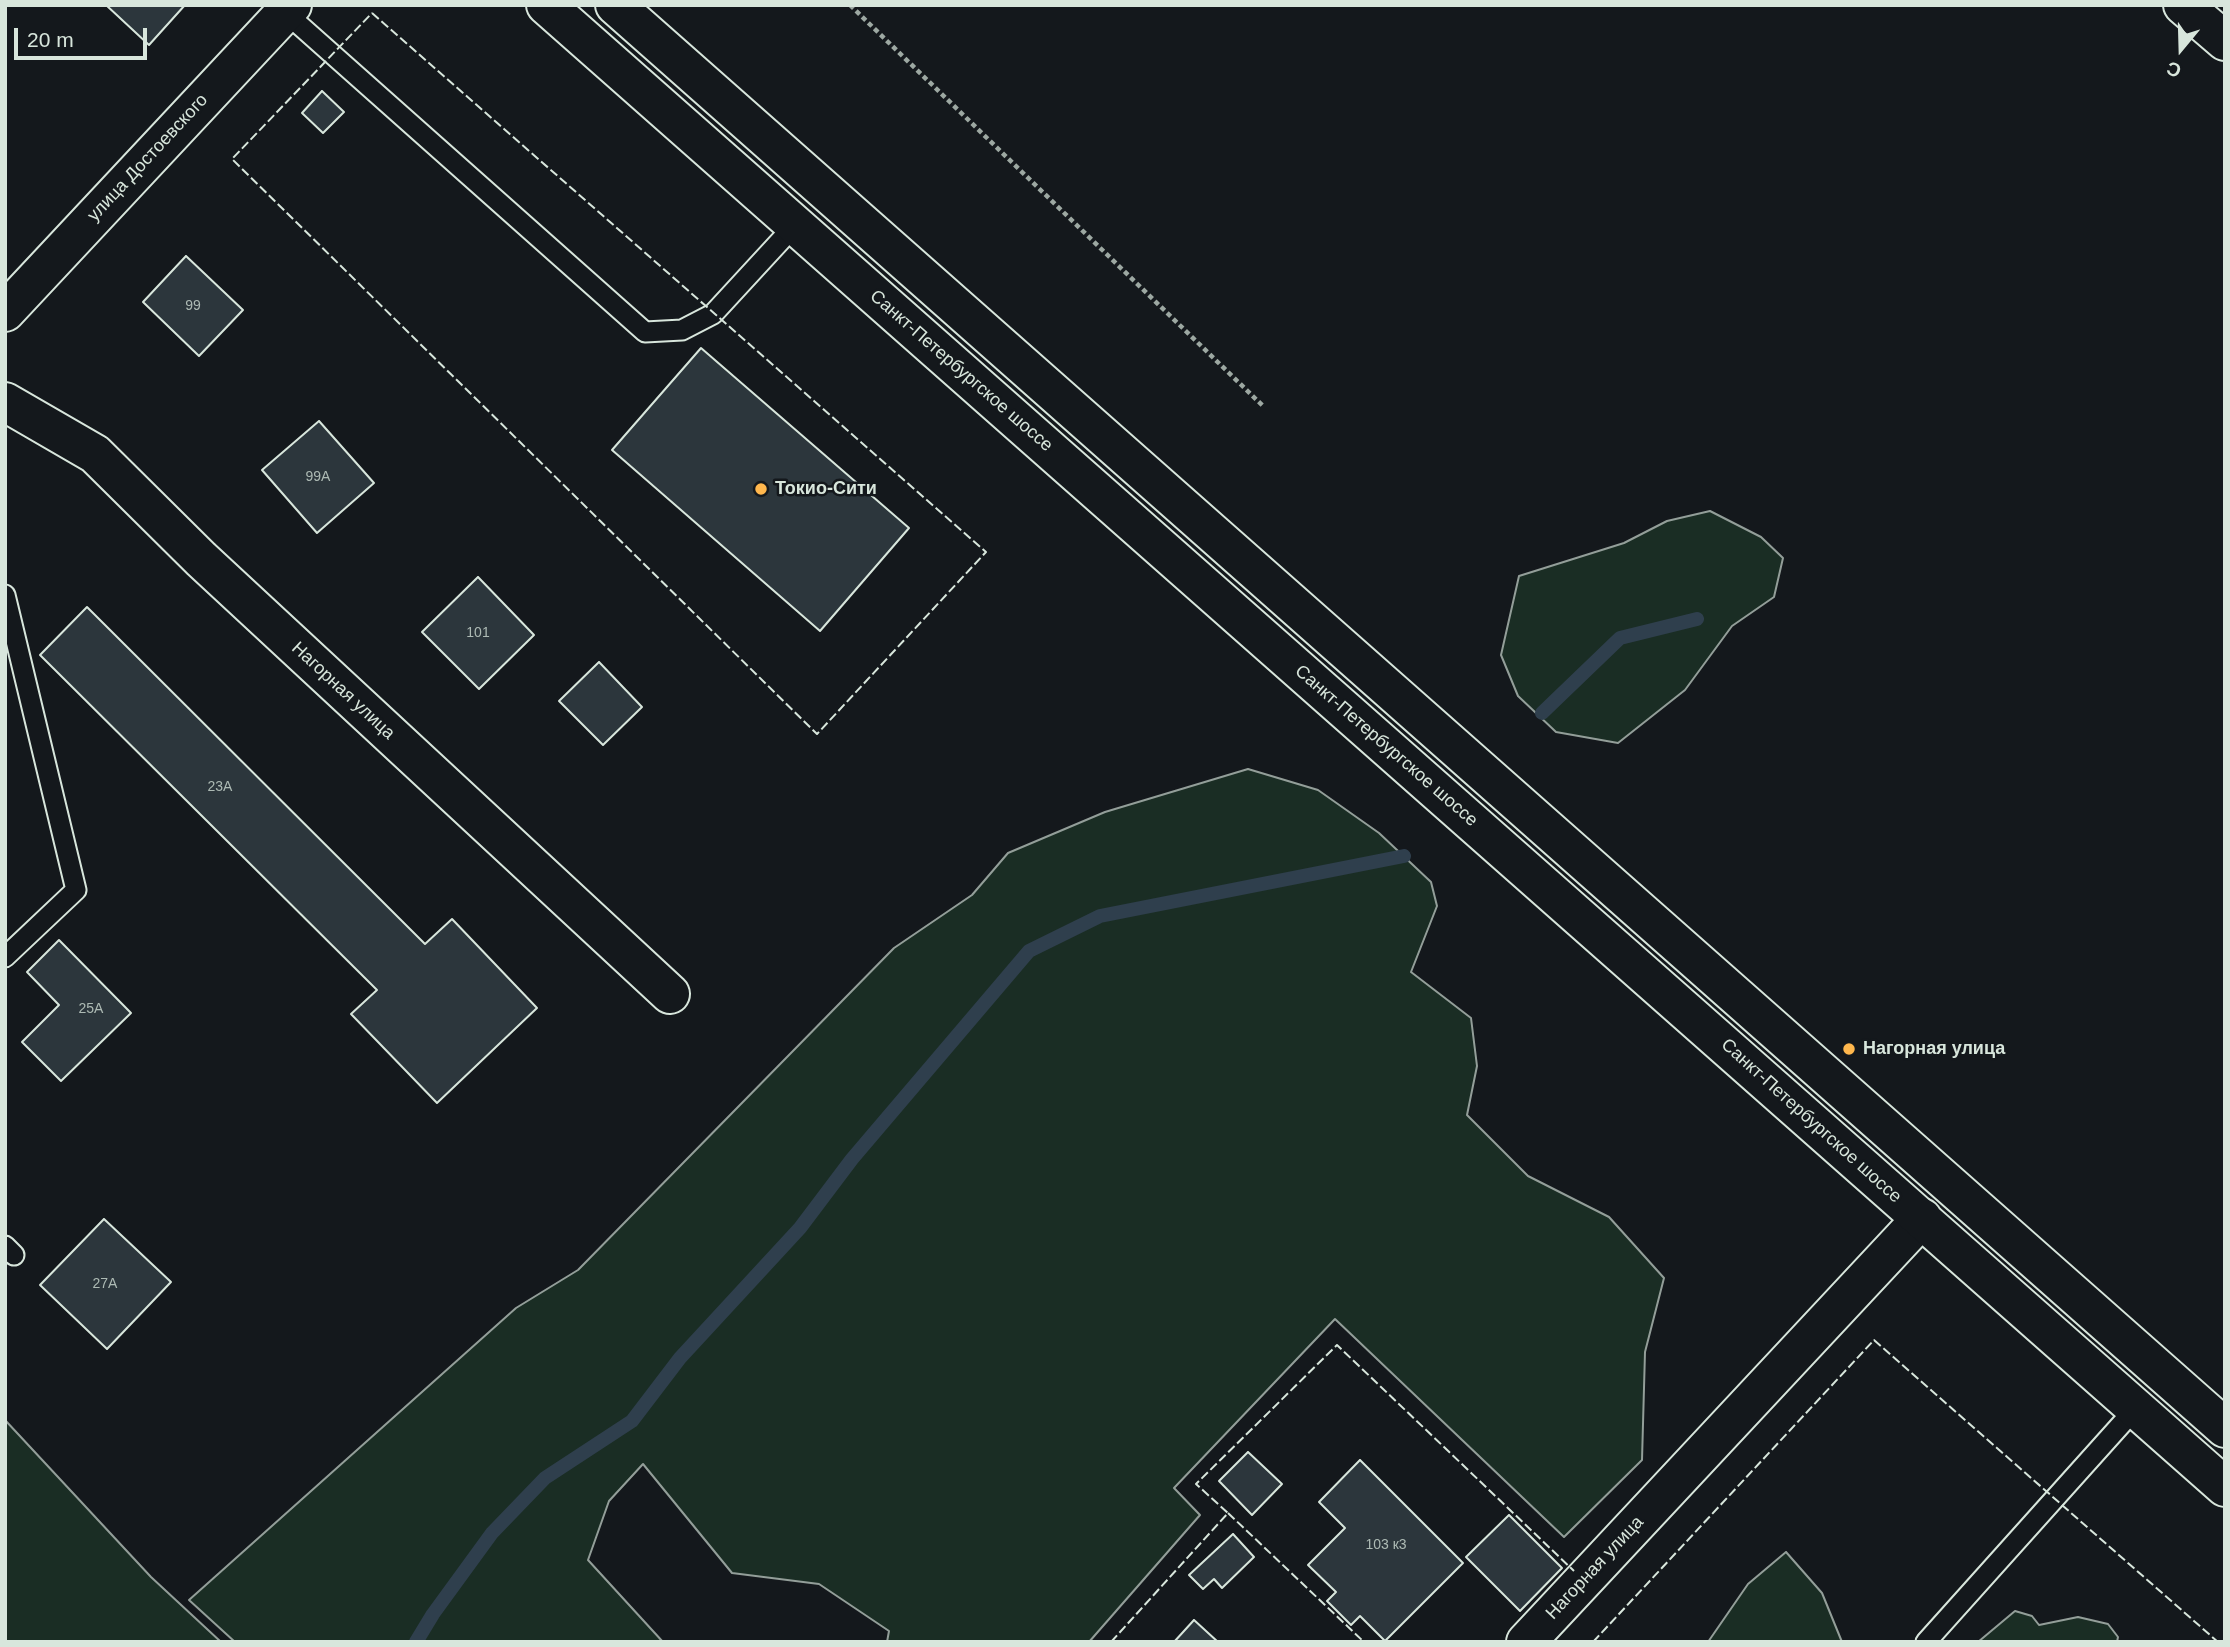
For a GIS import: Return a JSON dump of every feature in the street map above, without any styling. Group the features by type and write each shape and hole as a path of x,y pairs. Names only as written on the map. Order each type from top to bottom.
{"main road":[{"name":"Санкт-Петербургское шоссе","path":"547,5 2225,1487"},
{"path":"615,5 2225,1429"},
{"path":"2183,5 2225,41"},
{"name":"улица Достоевского","path":"5,312 289,9"},
{"name":"Нагорная улица","path":"5,402 95,454 201,559 670,994"},
{"name":"Нагорная улица","path":"1526,1642 1922,1218"}],"lane":[{"path":"289,9 645,332 682,330 713,314 795,225"},
{"path":"5,594 76,890 5,957"},
{"path":"1926,1642 2136,1409"}],"path":[{"path":"850,5 1263,406"}],"green space":[{"path":"1710,511 1761,537 1783,558 1774,597 1732,626 1685,690 1618,743 1556,732 1518,696 1501,655 1519,576 1624,543 1667,521"},
{"path":"1248,769 1318,790 1379,833 1431,882 1437,906 1411,972 1471,1018 1477,1066 1467,1115 1528,1176 1609,1217 1664,1278 1645,1352 1642,1460 1564,1537 1335,1319 1174,1488 1200,1515 1089,1642 887,1642 889,1631 819,1584 732,1573 643,1464 609,1501 588,1560 663,1642 235,1642 189,1600 516,1308 578,1270 894,948 972,895 1008,853 1105,812"},
{"path":"5,1420 151,1577 221,1642 5,1642"},
{"path":"1786,1552 1822,1593 1842,1642 1708,1642 1748,1584"},
{"path":"2015,1611 2032,1616 2039,1625 2078,1617 2108,1624 2118,1637 2117,1642 1978,1642"}],"building":[{"path":"106,5 185,5 149,45"},
{"path":"322,91 344,112 323,133 302,113"},
{"path":"186,256 243,310 199,356 143,302"},
{"name":"Токио-Сити","path":"701,348 909,528 820,631 612,450"},
{"path":"319,421 374,483 317,533 262,470"},
{"path":"478,577 534,635 479,689 422,632"},
{"path":"87,607 425,944 452,919 537,1008 437,1103 351,1014 377,990 40,655"},
{"path":"599,662 642,707 603,745 559,701"},
{"path":"59,940 131,1013 61,1081 22,1042 59,1005 27,972"},
{"path":"104,1219 171,1282 107,1349 40,1285"},
{"path":"1248,1452 1282,1484 1252,1515 1219,1481"},
{"path":"1360,1460 1463,1563 1385,1641 1360,1616 1351,1625 1327,1601 1336,1592 1308,1565 1345,1528 1319,1502"},
{"path":"1509,1515 1562,1568 1520,1611 1466,1557"},
{"path":"1233,1534 1254,1557 1222,1588 1214,1579 1203,1589 1189,1575"},
{"path":"1194,1620 1218,1642 1174,1642"}],"waterway":[{"path":"1542,713 1620,638 1697,619"},
{"path":"416,1642 492,1533 545,1478 632,1421 680,1358 800,1228 852,1159 1029,951 1100,916 1404,856"}],"fence":[{"path":"372,13 986,552 817,734 232,159 372,13"},
{"path":"1593,1642 1874,1340 2218,1642"},
{"path":"1111,1642 1228,1513 1196,1484 1337,1345 1574,1571"},
{"path":"1228,1513 1364,1642"}],"place":[{"name":"Токио-Сити","path":"761,489"},
{"name":"Нагорная улица","path":"1849,1049"}]}
